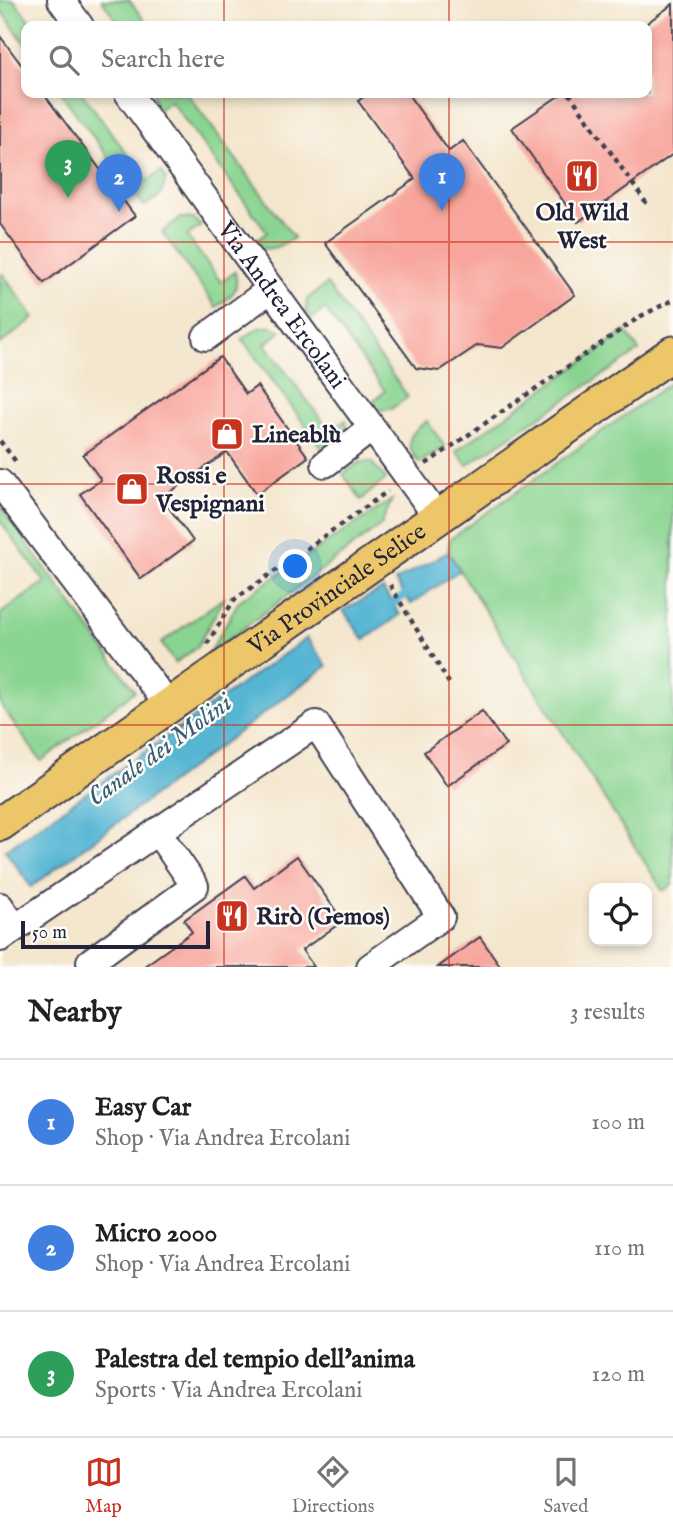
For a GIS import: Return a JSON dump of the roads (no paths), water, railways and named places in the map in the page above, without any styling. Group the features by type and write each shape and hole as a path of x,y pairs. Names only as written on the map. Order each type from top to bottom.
{"main road":[{"name":"Via Provinciale Selice","path":"0,824 673,353"}],"street":[{"path":"61,0 76,21"},
{"name":"Via Andrea Ercolani","path":"132,98 438,517"},
{"path":"206,337 271,289"},
{"path":"325,464 372,428"},
{"path":"0,482 169,706"},
{"path":"0,905 8,934 316,724 441,917 370,967"},
{"path":"94,967 90,962 195,886 157,831"}],"water":[{"path":"448,552 460,570 411,604 395,581"},
{"path":"383,589 400,615 364,640 343,610"},
{"path":"307,638 327,666 31,887 5,850"}],"waterway":[{"name":"Canale dei Molini","path":"385,610 414,588"}],"place":[{"name":"Old Wild West","path":"582,176"},
{"name":"Palestra del tempio dell'anima","path":"68,198"},
{"name":"Easy Car","path":"442,211"},
{"name":"Micro 2000","path":"119,212"},
{"name":"Lineablù","path":"227,434"},
{"name":"Rossi e Vespignani","path":"132,489"},
{"name":"Rirò (Gemos)","path":"232,916"}]}
